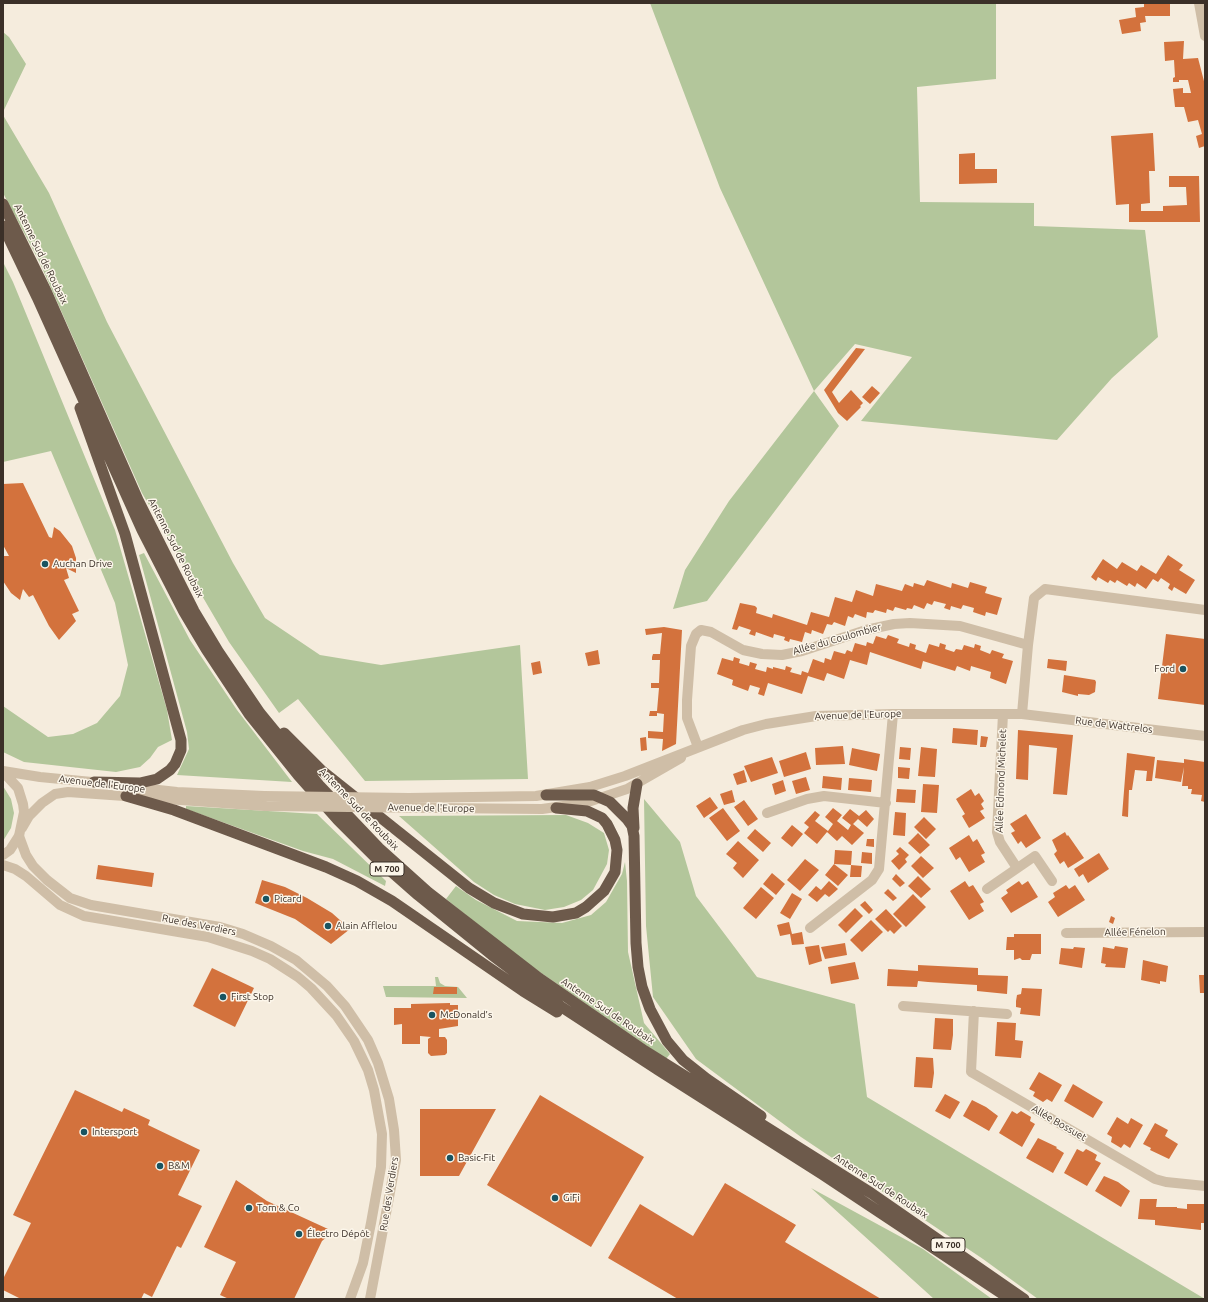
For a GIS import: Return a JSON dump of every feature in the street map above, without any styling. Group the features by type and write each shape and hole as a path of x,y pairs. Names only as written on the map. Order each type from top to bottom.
{"highway":[{"name":"Antenne Sud de Roubaix","path":"3,204 46,291 150,524 194,611 232,671 284,745 319,785 379,848 448,909 539,978 598,1020 890,1206 1024,1299"},
{"name":"Antenne Sud de Roubaix","path":"3,226 37,297 115,470 174,594 217,666 264,733 334,816 394,875 471,939 538,990 658,1070 822,1174 1010,1299"},
{"path":"37,297 120,517 172,700 181,740 181,750 175,764 170,770 157,779 140,783 94,782"},
{"path":"232,671 293,743 321,770 469,888 494,903 511,910 537,917 565,916 586,907 604,891 611,881 616,866 617,850 615,840 607,824 602,818 587,811 556,808"},
{"path":"637,784 633,808 636,943 638,967 642,987 659,1028 674,1050 694,1069 761,1116 807,1153"},
{"path":"546,795 594,795 604,798 623,813 632,826 634,836"},
{"path":"126,796 174,810 326,867 357,881 392,901 523,990 658,1070"}],"street":[{"path":"1199,3 1205,36"},
{"path":"1022,714 1034,598 1045,589 1205,610"},
{"name":"Allée du Coulombier","path":"698,747 687,718 687,700 691,646 696,634 701,630 711,632 743,650 762,654 782,655 802,651 866,630 894,624 910,623 932,623 960,626 1028,645"},
{"path":"810,928 872,880 881,863 893,714"},
{"name":"Avenue de l'Europe","path":"3,771 142,789 264,801 490,798 546,795 613,781 743,730 779,721 816,716 893,714 1022,714"},
{"name":"Allée Edmond Michelet","path":"1003,714 997,832 1000,842 1017,868"},
{"name":"Rue de Wattrelos","path":"1022,714 1205,736"},
{"name":"Avenue de l'Europe","path":"3,856 10,850 35,809 55,794 77,791 126,796 434,808 556,808 586,803 604,798 637,784 698,747"},
{"path":"3,771 13,781 21,796 24,812 21,832"},
{"path":"767,812 807,799 820,797 886,803"},
{"name":"Rue des Verdiers","path":"21,832 26,856 33,866 47,880 70,898 91,906 220,926 243,934 272,946 296,960 323,982 345,1006 368,1040 380,1068 389,1099 394,1130 394,1171 370,1299"},
{"path":"987,888 1035,856 1052,881"},
{"name":"Rue des Verdiers","path":"3,865 20,872 60,905 84,916 208,937 252,951 270,959 298,977 315,992 336,1015 354,1042 368,1070 376,1097 382,1134 381,1167 370,1229 363,1263 350,1299"},
{"name":"Allée Fénelon","path":"1066,933 1205,932"},
{"path":"903,1006 1007,1014"},
{"name":"Allée Bossuet","path":"974,1011 971,1072 1150,1176 1166,1182 1205,1186"}],"green space":[{"path":"650,3 996,3 996,79 917,87 920,202 1034,203 1034,226 1145,230 1158,337 1112,378 1057,440 861,421 912,357 855,344 814,391 720,188"},
{"path":"3,32 9,37 26,64 3,112"},
{"path":"3,115 49,193 107,322 233,563 265,618 320,655 381,665 520,645 528,779 365,781 298,699 279,713 229,642 142,493 39,261 3,193"},
{"path":"3,262 13,282 115,530 167,710 172,740 158,747 150,758 140,767 116,772 24,762 3,752 3,706 48,737 73,734 97,723 120,696 128,665 115,603 51,451 3,462"},
{"path":"814,391 839,426 707,601 673,609 685,570 729,501"},
{"path":"144,553 190,640 237,710 292,782 177,775 189,749 187,732 139,555"},
{"path":"3,786 11,799 14,813 11,828 3,841"},
{"path":"644,799 680,842 696,896 757,977 855,1004 867,1097 1205,1299 1038,1299 983,1259 801,1137 696,1059 653,997 646,926"},
{"path":"186,806 317,814 386,881 385,886 333,859 303,851 186,809"},
{"path":"566,815 588,823 604,833 609,850 607,864 593,890 581,900 564,907 545,910 515,904 494,895 474,882 399,816"},
{"path":"625,862 627,881 628,952 644,1023 670,1054 666,1059 521,959 446,899 456,886 476,900 517,921 562,923 591,915 606,902 622,874"},
{"path":"435,977 438,977 440,983 445,986 458,987 467,998 386,997 383,986 436,986"},
{"path":"811,1188 923,1249 992,1299 934,1299"}],"building":[{"path":"1144,3 1170,3 1170,16 1145,16 1146,22 1140,23 1141,31 1122,34 1119,20 1136,17 1135,8 1144,7"},
{"path":"1184,41 1183,59 1198,58 1205,85 1205,146 1199,148 1196,136 1202,134 1198,120 1188,122 1184,107 1175,107 1173,89 1183,88 1183,93 1191,93 1188,80 1173,82 1173,78 1175,77 1174,60 1165,61 1164,42"},
{"path":"1153,133 1155,171 1149,171 1150,203 1141,204 1141,211 1163,211 1163,206 1187,205 1186,187 1169,187 1169,176 1199,176 1200,222 1129,222 1129,204 1116,205 1111,136"},
{"path":"975,153 975,169 997,169 997,183 959,184 959,154"},
{"path":"856,348 865,349 832,392 839,403 851,390 863,403 847,421 838,413 824,390"},
{"path":"872,386 880,393 870,404 862,397"},
{"path":"23,483 49,537 52,538 54,527 60,531 72,546 76,558 76,573 66,568 69,578 64,580 79,611 72,614 76,621 59,640 49,626 33,595 29,597 23,589 20,600 11,593 3,581 3,556 9,556 3,545 3,484"},
{"path":"1168,555 1183,565 1179,570 1195,580 1186,594 1174,587 1172,591 1168,588 1170,584 1161,578 1158,582 1153,579 1146,589 1137,583 1135,587 1129,583 1127,586 1117,580 1115,583 1110,580 1108,583 1098,577 1096,581 1091,577 1103,559 1117,569 1122,562 1137,571 1141,565 1156,574"},
{"path":"927,580 951,588 952,583 968,588 970,582 987,587 985,593 1002,598 997,615 986,612 985,616 973,612 974,608 963,605 961,609 951,606 950,610 944,608 946,604 934,601 932,605 927,603 924,609 914,605 912,609 907,608 906,610 895,607 893,611 887,609 886,613 875,610 873,613 867,612 866,618 855,614 853,618 848,616 845,626 834,622 832,625 827,624 823,634 812,630 811,634 805,632 802,642 790,639 789,642 784,640 785,637 774,634 773,638 756,632 755,636 749,634 751,630 739,626 737,630 732,629 740,603 755,606 757,608 756,613 772,618 773,614 807,625 811,612 829,617 835,597 852,602 856,590 873,596 876,584 902,591 905,584 913,587 914,583 924,586"},
{"path":"664,627 682,630 676,744 662,751 663,739 648,738 648,731 663,732 664,714 657,713 657,716 649,716 650,711 657,711 659,688 651,688 651,683 659,683 660,660 652,660 652,657 653,654 660,654 662,633 646,635 645,629"},
{"name":"Ford","path":"1166,634 1205,639 1205,705 1158,699"},
{"path":"888,635 899,639 897,643 909,647 910,643 916,645 915,649 926,653 929,644 939,647 940,643 946,645 945,649 954,652 956,649 962,650 964,645 974,648 975,644 981,646 980,650 990,654 992,650 1004,654 1002,658 1013,661 1006,684 990,678 991,672 971,666 970,671 957,666 955,671 923,661 921,669 870,652 867,665 850,660 844,679 827,673 824,681 808,676 802,694 768,683 764,696 758,694 760,688 750,685 748,691 732,685 733,680 717,674 722,658 733,661 734,657 740,659 739,663 749,666 750,662 757,664 755,669 766,672 767,667 785,670 786,666 792,668 790,672 801,675 802,671 808,673 813,659 824,663 825,658 831,660 834,651 845,654 847,650 852,652 855,643 866,646 867,642 873,644 876,636 886,639"},
{"path":"598,650 600,664 588,666 585,653"},
{"path":"1048,659 1067,661 1066,671 1047,668"},
{"path":"540,661 542,673 533,675 531,663"},
{"path":"1064,675 1095,680 1095,692 1089,695 1078,694 1078,696 1062,692"},
{"path":"953,728 978,730 977,745 952,743"},
{"path":"1018,730 1073,735 1067,795 1053,794 1057,748 1029,745 1028,780 1016,779"},
{"path":"981,736 988,737 986,747 980,747"},
{"path":"646,737 647,750 641,751 640,738"},
{"path":"843,746 845,764 816,765 815,748"},
{"path":"900,747 911,748 910,760 899,759"},
{"path":"921,747 937,749 935,777 918,776"},
{"path":"852,748 880,754 877,771 849,765"},
{"path":"806,752 811,769 784,777 779,761"},
{"path":"1127,753 1155,757 1152,781 1146,781 1147,771 1135,770 1132,790 1129,790 1128,817 1122,816"},
{"path":"772,757 778,773 751,782 744,766"},
{"path":"1184,759 1205,762 1205,802 1201,801 1202,795 1191,794 1192,789 1188,789 1188,786 1182,786 1184,767 1181,782 1155,778 1157,760 1184,763"},
{"path":"898,767 910,768 909,779 898,778"},
{"path":"744,770 747,782 737,785 733,774"},
{"path":"823,776 842,778 841,790 822,788"},
{"path":"806,777 810,790 796,794 792,781"},
{"path":"849,778 872,780 871,792 848,790"},
{"path":"783,780 786,791 775,795 772,784"},
{"path":"923,784 939,785 937,813 921,812"},
{"path":"897,789 916,790 915,803 896,802"},
{"path":"971,789 975,796 979,793 984,801 981,804 984,809 980,811 985,818 969,828 962,816 965,814 956,799"},
{"path":"732,790 735,802 724,805 720,794"},
{"path":"710,797 718,808 704,818 696,806"},
{"path":"744,800 758,819 748,826 734,807"},
{"path":"723,808 740,831 727,841 709,818"},
{"path":"833,808 842,815 837,821 848,830 851,825 842,818 850,809 859,816 866,810 874,819 867,827 858,819 853,824 864,833 852,845 842,836 837,841 827,832 817,844 804,833 809,827 804,823 815,811 820,815 815,821 828,831 833,824 825,817"},
{"path":"895,812 906,813 905,836 893,835"},
{"path":"1026,814 1041,838 1026,848 1021,841 1018,844 1011,833 1015,831 1010,824"},
{"path":"924,817 936,829 926,839 914,827"},
{"path":"792,825 803,834 792,847 781,838"},
{"path":"755,829 771,843 763,852 747,838"},
{"path":"1065,832 1084,858 1068,868 1064,861 1060,864 1054,854 1057,851 1052,840"},
{"path":"918,833 930,845 920,854 908,843"},
{"path":"969,835 973,842 977,839 985,853 981,855 985,862 969,872 960,857 956,860 949,848"},
{"path":"867,839 874,839 874,847 866,846"},
{"path":"738,841 759,860 743,878 733,868 737,863 726,854"},
{"path":"900,847 909,855 905,859 907,862 899,870 891,861 899,854 896,851"},
{"path":"835,850 852,851 851,865 834,864"},
{"path":"862,852 872,853 872,864 861,863"},
{"path":"1099,853 1109,869 1088,883 1083,874 1079,877 1074,869"},
{"path":"921,856 934,868 923,878 911,866"},
{"path":"805,859 819,870 800,891 787,880"},
{"path":"834,864 848,875 838,886 825,875"},
{"path":"98,865 154,873 152,887 96,879"},
{"path":"851,865 862,866 861,877 850,877"},
{"path":"772,873 785,884 776,895 763,884"},
{"path":"896,874 905,883 900,887 892,879"},
{"path":"918,876 931,889 921,898 908,886"},
{"path":"262,880 285,887 307,898 332,913 350,929 331,944 295,919 255,903"},
{"path":"829,881 838,889 829,897 825,894 817,902 808,895 816,886 821,890"},
{"path":"965,881 969,887 973,885 984,902 980,904 984,911 969,920 950,891"},
{"path":"1019,881 1022,885 1028,881 1038,897 1011,913 1001,898 1008,893 1006,890"},
{"path":"1066,885 1069,889 1075,885 1085,900 1058,917 1048,902 1055,897 1053,893"},
{"path":"761,887 774,898 756,919 743,908"},
{"path":"888,889 897,898 893,901 884,893"},
{"path":"792,893 802,899 790,919 780,913"},
{"path":"913,894 926,907 906,927 893,914"},
{"path":"865,901 873,910 869,914 860,905"},
{"path":"855,908 863,916 846,933 838,925"},
{"path":"886,909 902,926 894,934 890,930 888,932 875,919"},
{"path":"1111,916 1115,918 1113,924 1109,922"},
{"path":"871,920 883,932 862,952 850,940"},
{"path":"789,922 792,934 802,932 804,944 792,945 790,934 780,936 777,925"},
{"path":"1014,934 1041,934 1041,954 1032,954 1030,960 1022,960 1020,958 1014,960 1014,950 1006,950 1007,937 1014,937"},
{"path":"845,943 847,955 825,959 821,947"},
{"path":"819,945 822,961 809,965 805,947"},
{"path":"1115,946 1128,948 1125,968 1105,967 1106,964 1101,963 1103,947 1114,949"},
{"path":"1074,947 1085,948 1082,968 1059,964 1061,948 1073,949"},
{"path":"1143,960 1168,966 1166,982 1160,981 1160,984 1141,980"},
{"path":"855,962 859,979 831,984 828,967"},
{"path":"918,965 978,968 978,975 1008,976 1007,994 977,991 977,985 918,981 917,987 887,986 888,969 918,971"},
{"name":"First Stop","path":"212,968 254,988 235,1027 193,1006"},
{"path":"1199,975 1205,975 1205,993 1200,993"},
{"path":"434,987 457,987 457,994 433,994"},
{"path":"1022,988 1042,989 1040,1016 1020,1014 1021,1008 1016,1007 1016,1001 1017,995 1021,994"},
{"path":"450,1003 450,1005 458,1005 458,1026 439,1029 439,1037 445,1037 447,1040 447,1053 445,1055 431,1056 428,1053 428,1039 431,1037 420,1036 420,1044 402,1044 402,1024 394,1025 394,1008 411,1008 411,1004"},
{"path":"935,1018 953,1019 951,1050 933,1049"},
{"path":"997,1022 1016,1023 1015,1040 1023,1041 1021,1058 995,1056"},
{"path":"916,1057 933,1058 934,1073 932,1088 914,1087"},
{"path":"1039,1072 1062,1085 1052,1102 1047,1099 1043,1102 1033,1096 1035,1092 1029,1089"},
{"path":"1073,1084 1103,1102 1093,1118 1064,1101"},
{"path":"75,1090 122,1112 124,1108 150,1120 148,1125 200,1150 178,1195 202,1206 181,1248 177,1246 152,1297 144,1293 141,1299 21,1299 3,1290 3,1279 31,1223 13,1215"},
{"path":"945,1094 960,1102 950,1119 935,1111"},
{"path":"540,1095 644,1157 591,1247 487,1185"},
{"path":"972,1100 986,1107 998,1116 989,1131 963,1116"},
{"path":"420,1109 496,1109 459,1176 420,1176"},
{"path":"1012,1111 1017,1114 1021,1111 1031,1117 1030,1121 1035,1124 1022,1147 999,1133"},
{"path":"1117,1117 1128,1124 1131,1118 1143,1125 1130,1148 1124,1144 1121,1148 1111,1142 1112,1137 1107,1134"},
{"path":"1155,1123 1168,1130 1165,1136 1178,1144 1169,1159 1150,1150 1151,1148 1143,1144"},
{"path":"1038,1138 1057,1147 1056,1148 1064,1153 1053,1173 1026,1158"},
{"path":"1077,1149 1083,1152 1086,1149 1092,1152 1097,1155 1095,1160 1101,1163 1087,1186 1064,1173"},
{"path":"1104,1176 1118,1182 1130,1191 1121,1207 1095,1191"},
{"path":"236,1180 267,1201 328,1229 328,1236 322,1241 294,1299 229,1299 220,1295 236,1262 204,1247"},
{"path":"725,1183 796,1225 785,1242 881,1299 678,1299 608,1258 640,1204 693,1236"},
{"path":"1140,1199 1157,1199 1156,1207 1177,1207 1187,1209 1187,1204 1205,1204 1205,1223 1201,1223 1201,1230 1155,1225 1155,1220 1138,1219"}],"place":[{"name":"Auchan Drive","path":"45,564"},
{"name":"Ford","path":"1183,669"},
{"name":"Picard","path":"266,899"},
{"name":"Alain Afflelou","path":"328,926"},
{"name":"First Stop","path":"223,997"},
{"name":"McDonald's","path":"432,1015"},
{"name":"Intersport","path":"84,1132"},
{"name":"Basic-Fit","path":"450,1158"},
{"name":"B&M","path":"160,1166"},
{"name":"GiFi","path":"555,1198"},
{"name":"Tom & Co","path":"249,1208"},
{"name":"Électro Dépôt","path":"299,1234"}]}
